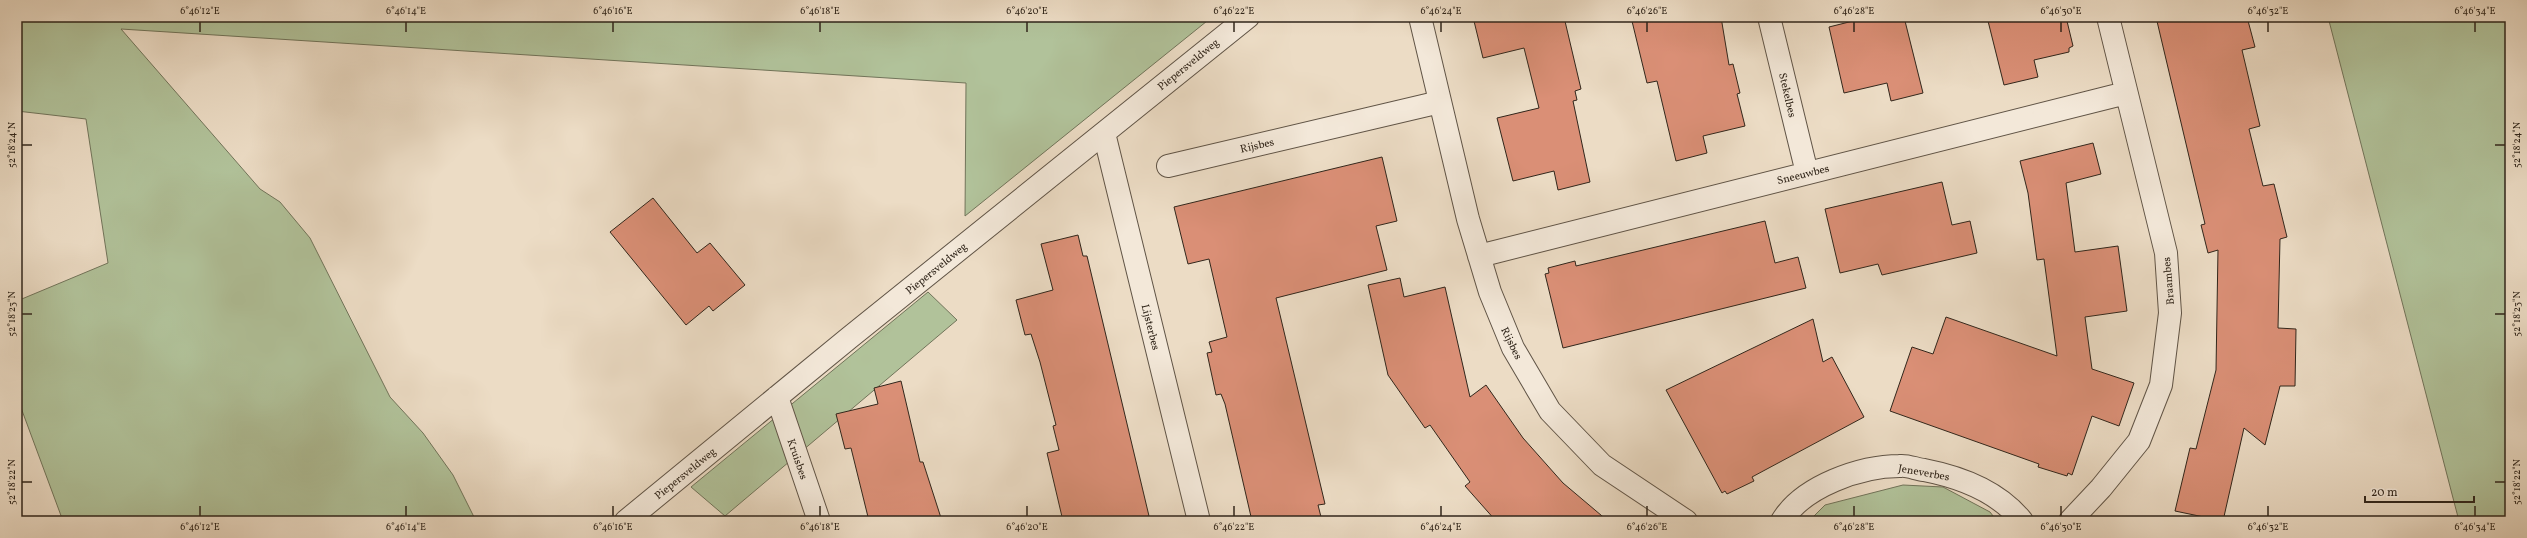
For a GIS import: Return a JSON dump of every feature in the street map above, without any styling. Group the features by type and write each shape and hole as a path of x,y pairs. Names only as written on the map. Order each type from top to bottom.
{"street":[{"name":"Piepersveldweg","path":"626,521 777,397 1248,17"},
{"name":"Rijsbes","path":"1420,17 1479,256 1490,292 1513,348 1550,411 1602,465 1686,521"},
{"name":"Stekelbes","path":"1770,17 1807,173"},
{"name":"Braambes","path":"2070,521 2101,488 2139,441 2161,385 2170,313 2166,253 2108,17"},
{"name":"Sneeuwbes","path":"1479,256 2126,93"},
{"name":"Rijsbes","path":"1168,166 1440,102"},
{"name":"Lijsterbes","path":"1104,133 1199,521"},
{"name":"Kruisbes","path":"777,397 819,521"},
{"name":"Jeneverbes","path":"1782,521 1789,510 1816,488 1855,473 1900,465 1952,476 1986,491 1992,494 2022,521"}],"green space":[{"path":"17,17 1212,17 965,216 966,83 121,29 260,189 280,202 310,238 390,397 423,433 453,475 476,521 63,521 17,397 17,301 108,263 86,119 17,111"},
{"path":"2328,17 2510,17 2510,521 2459,521"},
{"path":"928,292 957,320 725,516 691,487"},
{"path":"1903,485 1943,487 1990,512 1997,521 1809,521 1825,505"}],"building":[{"path":"1473,17 1564,17 1581,89 1575,91 1577,100 1573,101 1590,182 1558,190 1554,171 1513,181 1497,118 1539,108 1524,48 1483,58"},
{"path":"1631,17 1721,17 1729,65 1733,64 1740,93 1737,94 1745,126 1703,136 1707,153 1676,161 1657,81 1647,83"},
{"path":"1869,17 1904,17 1923,93 1891,101 1887,83 1844,93 1829,27"},
{"path":"1987,17 2066,17 2073,46 2069,48 2069,52 2034,60 2038,77 2004,85"},
{"path":"2156,17 2247,17 2255,47 2242,50 2260,126 2249,129 2263,186 2274,184 2287,237 2280,239 2278,328 2296,329 2295,386 2280,386 2265,445 2244,428 2223,521 2175,511 2190,448 2196,449 2216,370 2218,250 2208,253 2201,225 2205,224"},
{"path":"2093,143 2101,174 2066,183 2075,252 2118,246 2127,311 2085,317 2092,369 2134,383 2119,426 2092,416 2072,475 2068,473 2067,476 2038,467 2039,464 1890,411 1912,347 1933,354 1946,317 2057,356 2044,259 2037,260 2028,193 2020,161"},
{"path":"1382,157 1397,221 1376,226 1387,270 1276,298 1325,504 1318,505 1322,521 1252,521 1225,404 1221,394 1216,395 1207,353 1212,352 1209,342 1227,337 1209,259 1188,264 1174,207"},
{"path":"1942,182 1952,225 1970,221 1977,253 1882,275 1878,264 1840,273 1825,209"},
{"path":"653,198 697,253 710,243 745,285 713,311 709,306 686,325 610,232"},
{"path":"1765,221 1775,263 1798,257 1806,288 1563,348 1545,274 1549,273 1548,268 1575,261 1576,266"},
{"path":"1078,235 1083,256 1087,256 1149,516 1128,521 1063,521 1047,453 1059,450 1053,426 1056,425 1040,362 1031,334 1025,335 1016,300 1053,290 1041,244"},
{"path":"1400,278 1404,297 1445,287 1470,397 1486,385 1523,438 1563,483 1608,521 1496,521 1465,486 1470,482 1430,425 1425,428 1388,375 1368,285"},
{"path":"1813,319 1823,362 1832,357 1864,417 1752,477 1754,481 1727,494 1725,491 1722,493 1666,390"},
{"path":"901,381 920,462 923,462 942,521 869,521 851,448 845,449 836,414 878,404 874,388"}]}
